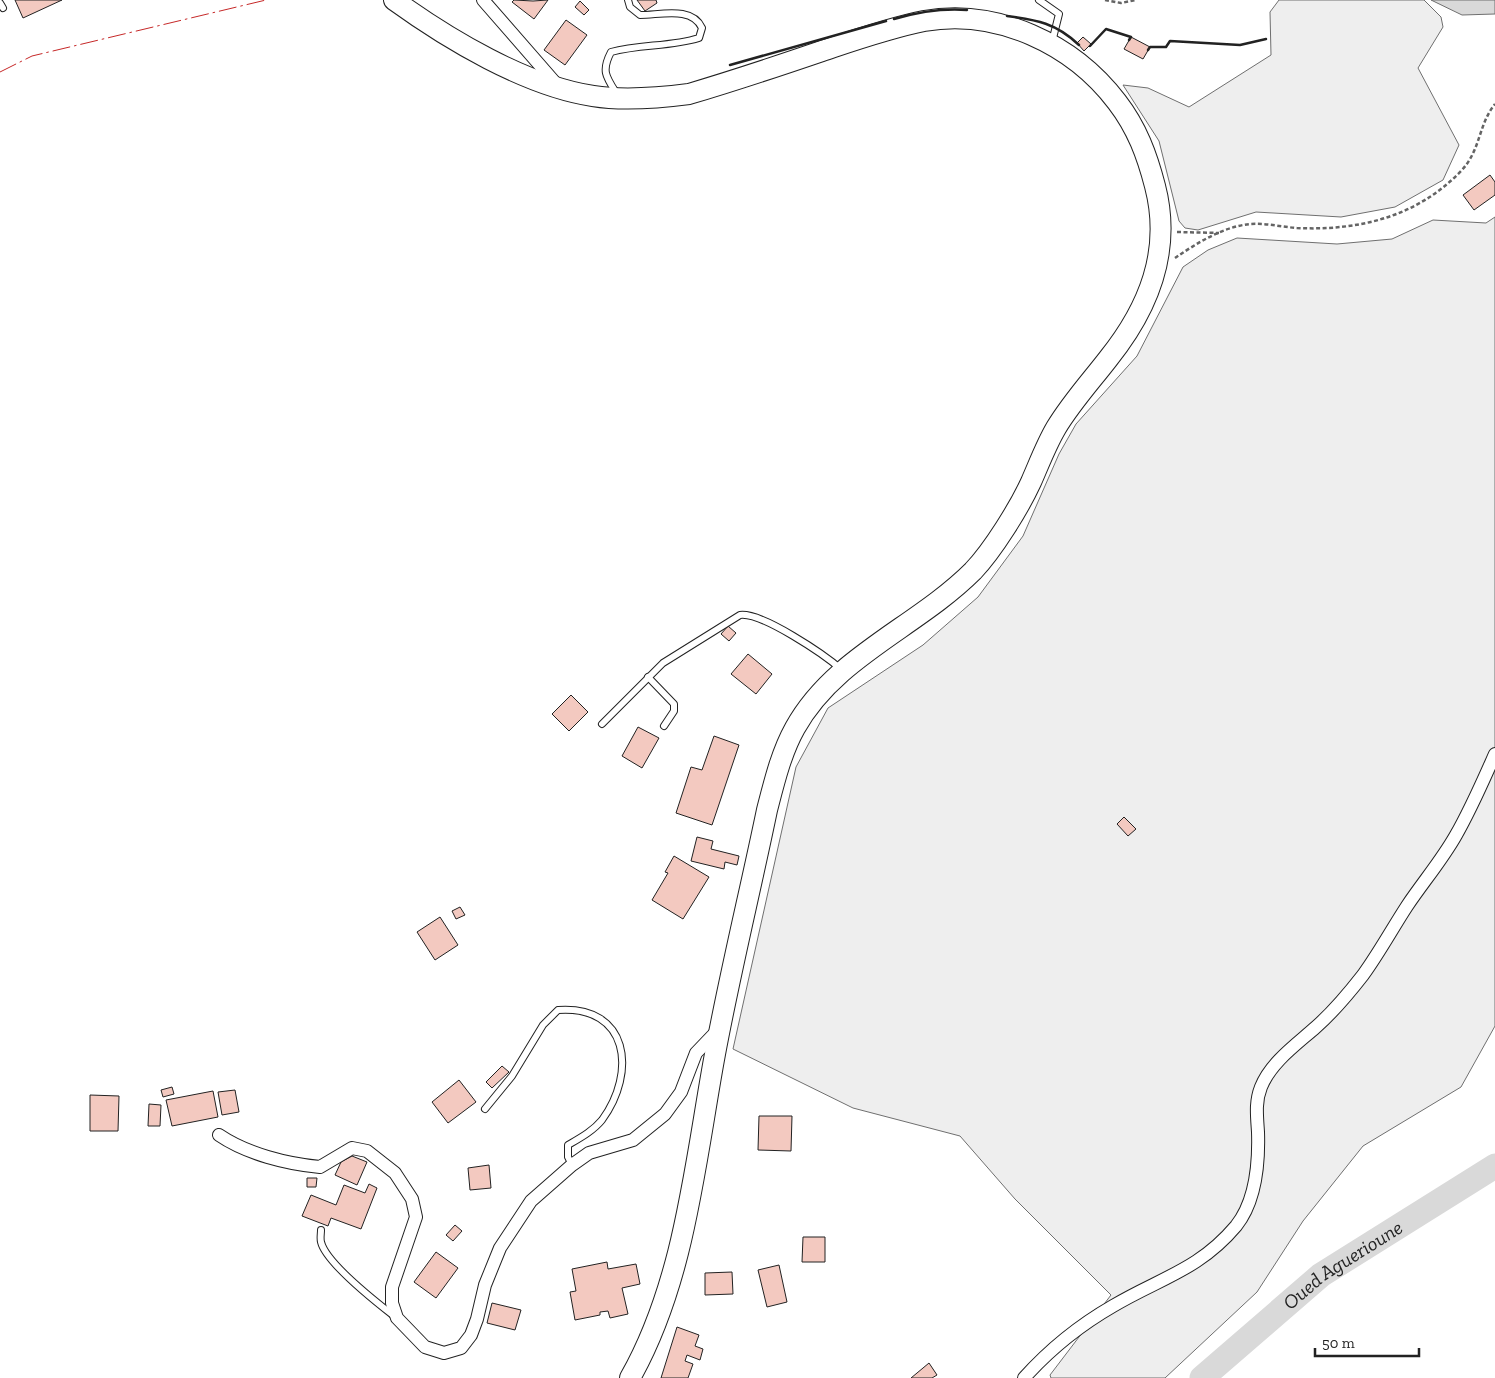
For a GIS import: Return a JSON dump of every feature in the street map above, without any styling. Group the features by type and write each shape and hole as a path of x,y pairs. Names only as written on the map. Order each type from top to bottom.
{"main road":[{"path":"394,0 482,55 561,90 594,96 618,97 666,97 688,94 856,40 925,21 979,20 1004,25 1036,36 1087,69 1107,89 1129,119 1146,154 1157,196 1161,244 1152,285 1136,320 1110,357 1065,414 1054,432 1019,506 975,569 941,600 843,670 815,699 795,727 778,770 767,810 720,1029 683,1228 659,1316 630,1378"}],"street":[{"path":"483,0 561,90"},
{"path":"1024,1378 1073,1332 1113,1305 1188,1269 1215,1247 1237,1224 1251,1198 1257,1142 1256,1109 1261,1087 1270,1072 1291,1049 1318,1026 1362,975 1425,878 1456,836 1495,754"},
{"path":"219,1135 233,1145 268,1156 320,1167 352,1148 367,1151 395,1173 412,1199 416,1217 392,1286 392,1303 397,1318 425,1347 444,1353 461,1348 471,1335 478,1319 485,1285 500,1248 531,1201 572,1164 589,1153 633,1140 665,1114 681,1092 696,1053 720,1029"}],"lane":[{"path":"618,97 606,78 604,65 610,52 632,46 684,42 699,38 702,28 698,19 687,14 640,15 630,7 628,0"},
{"path":"1039,0 1059,14 1051,46"},
{"path":"602,724 648,677 677,652 736,617 746,614 756,617 810,646 843,670"},
{"path":"648,677 674,704 674,711 664,726"},
{"path":"484,1109 512,1076 543,1025 558,1010 572,1009 587,1013 604,1022 619,1038 623,1057 621,1083 612,1104 600,1122 568,1146 568,1157 572,1164"},
{"path":"321,1230 321,1243 330,1258 368,1296 397,1318"}],"path":[{"path":"1105,0 1121,3 1136,0"},
{"path":"1156,271 1189,248 1221,233 1251,224 1295,228 1358,226 1383,220 1411,208 1436,193 1461,171 1476,150 1487,114 1495,104"},
{"path":"1160,220 1177,232 1221,233"}],"shaded area":[{"path":"1279,0 1424,0 1441,17 1443,27 1418,68 1459,145 1443,180 1395,207 1341,217 1256,212 1198,230 1185,228 1179,221 1159,141 1123,85 1148,88 1189,107 1271,55 1270,12"},
{"path":"1431,0 1495,0 1495,14 1462,15"},
{"path":"1495,217 1495,1026 1461,1087 1363,1146 1303,1221 1257,1292 1165,1378 1051,1378 1050,1375 1111,1295 1015,1199 960,1136 853,1108 733,1049 796,767 828,708 923,645 978,597 1023,536 1059,454 1076,424 1137,356 1183,267 1208,250 1237,238 1337,244 1392,239 1433,220 1486,223"}],"building":[{"path":"15,0 62,0 23,18"},
{"path":"514,0 548,0 534,19 512,2"},
{"path":"637,0 656,0 657,3 645,11"},
{"path":"580,1 589,10 584,15 575,7"},
{"path":"566,20 587,35 565,65 544,50"},
{"path":"1083,37 1091,44 1084,51 1077,43"},
{"path":"1131,37 1150,47 1143,59 1124,49"},
{"path":"1490,175 1495,182 1495,195 1474,210 1463,195"},
{"path":"728,626 736,633 729,641 721,634"},
{"path":"748,654 772,674 756,694 731,674"},
{"path":"571,695 588,712 569,731 552,714"},
{"path":"638,727 659,738 642,768 622,756"},
{"path":"714,736 739,745 712,825 676,813 691,767 702,770"},
{"path":"1124,817 1136,829 1128,836 1117,824"},
{"path":"697,837 713,841 711,849 739,856 737,865 725,862 724,869 691,861"},
{"path":"674,856 709,877 683,919 652,900 668,873 665,872"},
{"path":"460,907 465,915 456,919 452,911"},
{"path":"440,917 458,945 435,960 417,932"},
{"path":"502,1066 509,1072 492,1088 486,1082"},
{"path":"459,1080 476,1102 448,1123 432,1102"},
{"path":"172,1087 174,1094 163,1097 161,1090"},
{"path":"235,1090 239,1112 222,1115 218,1092"},
{"path":"213,1091 218,1117 172,1126 166,1100"},
{"path":"90,1095 119,1096 118,1131 90,1131"},
{"path":"149,1104 161,1105 160,1126 148,1126"},
{"path":"759,1116 792,1116 791,1151 758,1150"},
{"path":"352,1156 367,1162 357,1185 335,1175 341,1162"},
{"path":"489,1165 491,1188 470,1190 468,1168"},
{"path":"307,1178 317,1178 316,1187 307,1187"},
{"path":"369,1184 377,1188 361,1229 331,1218 328,1226 302,1216 311,1195 336,1205 344,1185 365,1193"},
{"path":"455,1225 462,1231 453,1241 446,1235"},
{"path":"803,1237 825,1237 825,1262 802,1262"},
{"path":"436,1252 458,1268 436,1298 414,1282"},
{"path":"607,1262 608,1269 636,1264 640,1284 622,1288 628,1314 610,1318 608,1311 600,1312 600,1315 575,1320 570,1292 576,1291 572,1269"},
{"path":"779,1265 787,1302 767,1307 758,1270"},
{"path":"732,1272 733,1294 705,1295 705,1273"},
{"path":"492,1303 521,1310 515,1330 487,1323"},
{"path":"677,1327 699,1335 695,1346 703,1349 700,1360 687,1355 685,1361 693,1364 688,1378 661,1378"},
{"path":"929,1363 937,1375 932,1378 911,1378"}],"waterway":[{"name":"Oued Aguerioune","path":"1202,1378 1321,1275 1495,1166"}],"wall":[{"path":"894,19 930,11 967,10"},
{"path":"1007,16 1028,19 1054,27 1079,45"},
{"path":"730,65 886,21"},
{"path":"1090,46 1106,29 1131,37 1129,40"},
{"path":"1148,50 1150,47 1166,47 1170,41 1240,45 1266,39"}],"power":[{"path":"0,72 32,56 266,0"}]}
